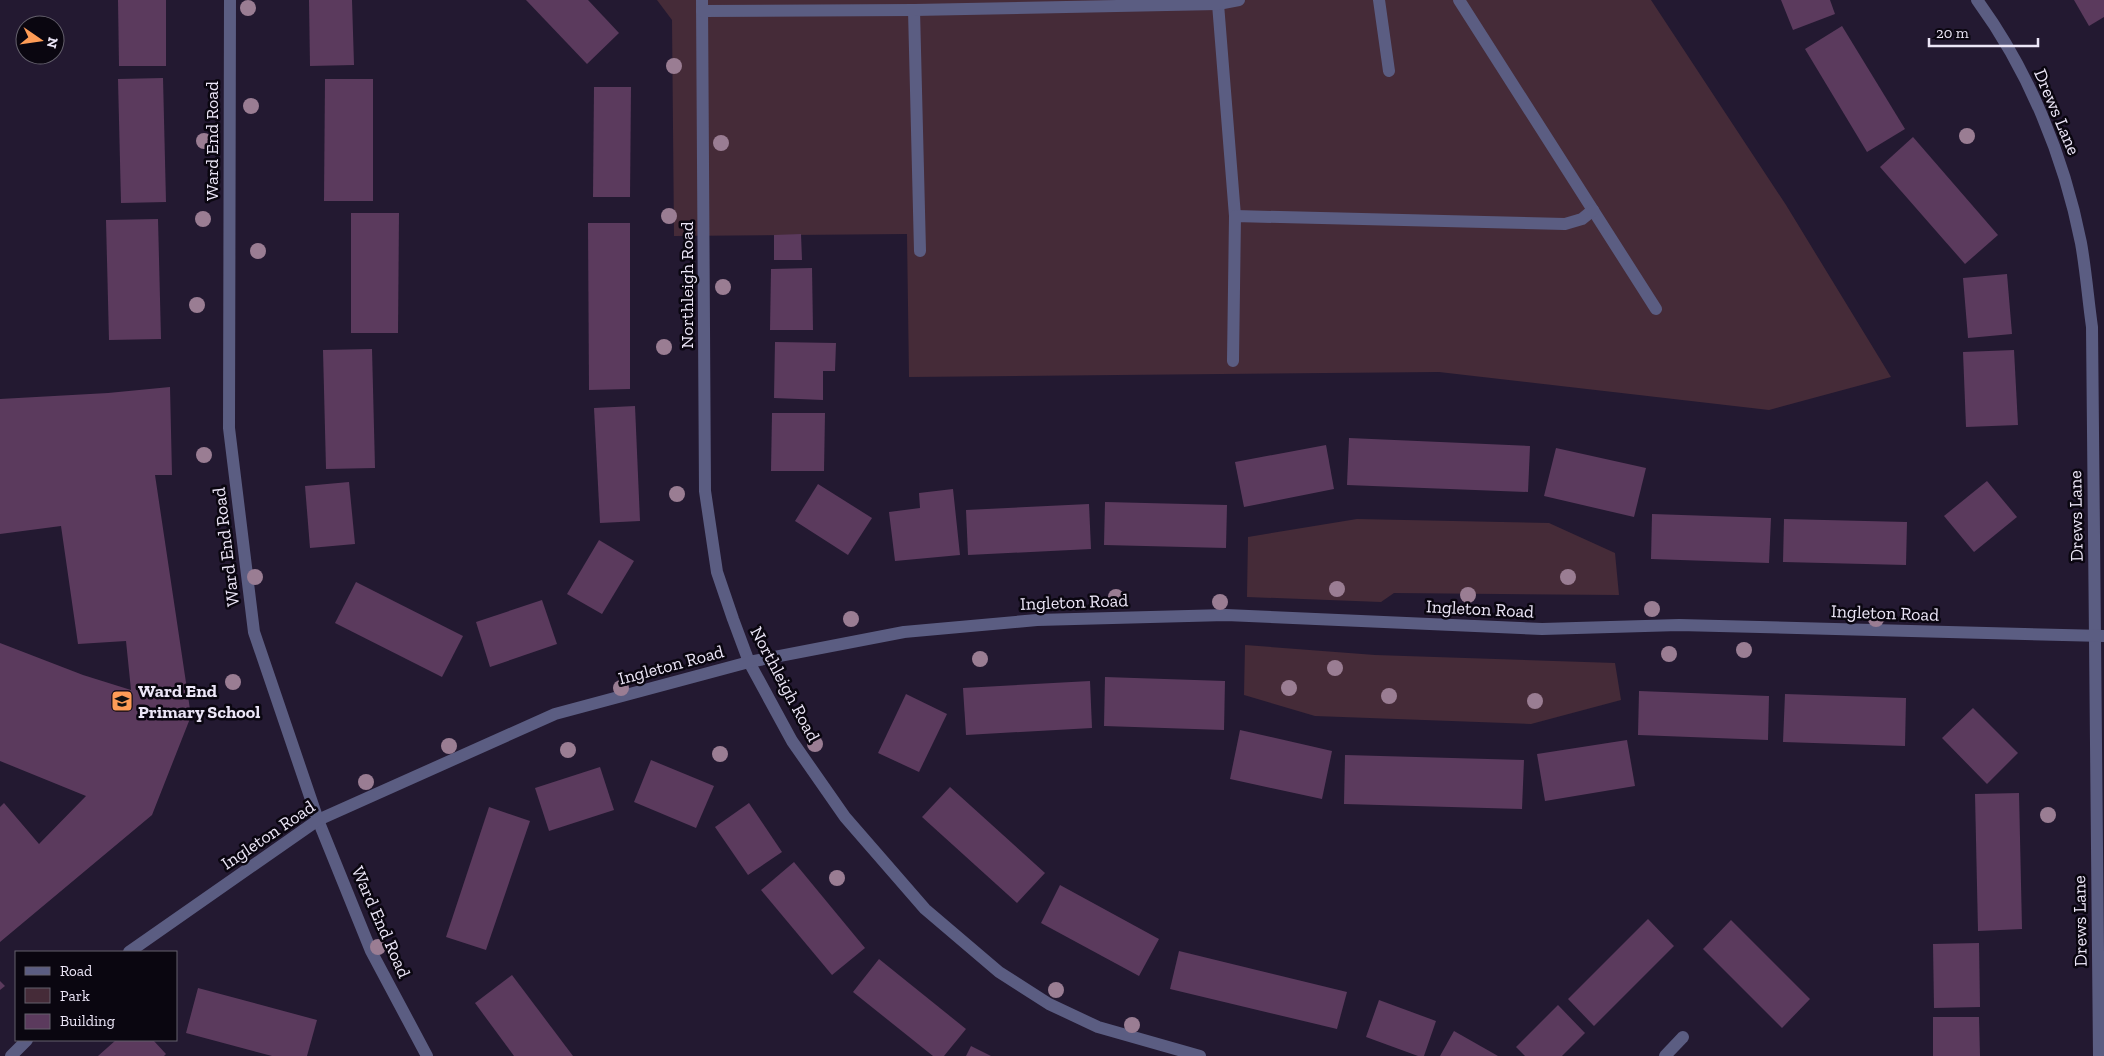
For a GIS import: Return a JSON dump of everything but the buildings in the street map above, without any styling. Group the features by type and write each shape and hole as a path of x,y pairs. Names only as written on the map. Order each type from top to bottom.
{"street":[{"name":"Ward End Road","path":"230,0 229,428 254,632 318,820 371,951 427,1056"},
{"path":"702,5 914,10 1218,4 1239,0"},
{"path":"1379,0 1389,71"},
{"path":"1459,0 1656,309"},
{"name":"Drews Lane","path":"1977,0 1997,27 2032,90 2062,170 2081,243 2092,326 2099,636 2099,1056"},
{"path":"1218,4 1235,216 1233,361"},
{"name":"Northleigh Road","path":"702,5 706,491 717,572 750,662 792,741 846,817 925,909 999,972 1049,1004 1098,1027 1200,1056"},
{"path":"914,10 920,251"},
{"path":"1235,216 1565,224 1582,219 1593,210"},
{"name":"Ingleton Road","path":"130,951 318,820 555,714 750,662 904,632 1037,620 1226,614 1542,629 1679,625 2099,636"},
{"path":"1665,1056 1683,1037"},
{"path":"11,1056 26,1041"}],"green space":[{"path":"657,0 1651,0 1786,205 1891,377 1769,410 1439,372 909,377 907,234 674,236 672,20"},
{"path":"1357,519 1549,523 1615,553 1619,595 1394,593 1381,602 1247,597 1248,537"},
{"path":"1245,645 1375,655 1615,663 1621,700 1531,724 1315,716 1244,695"}],"place":[{"name":"Ward End Primary School","path":"122,701"}]}
